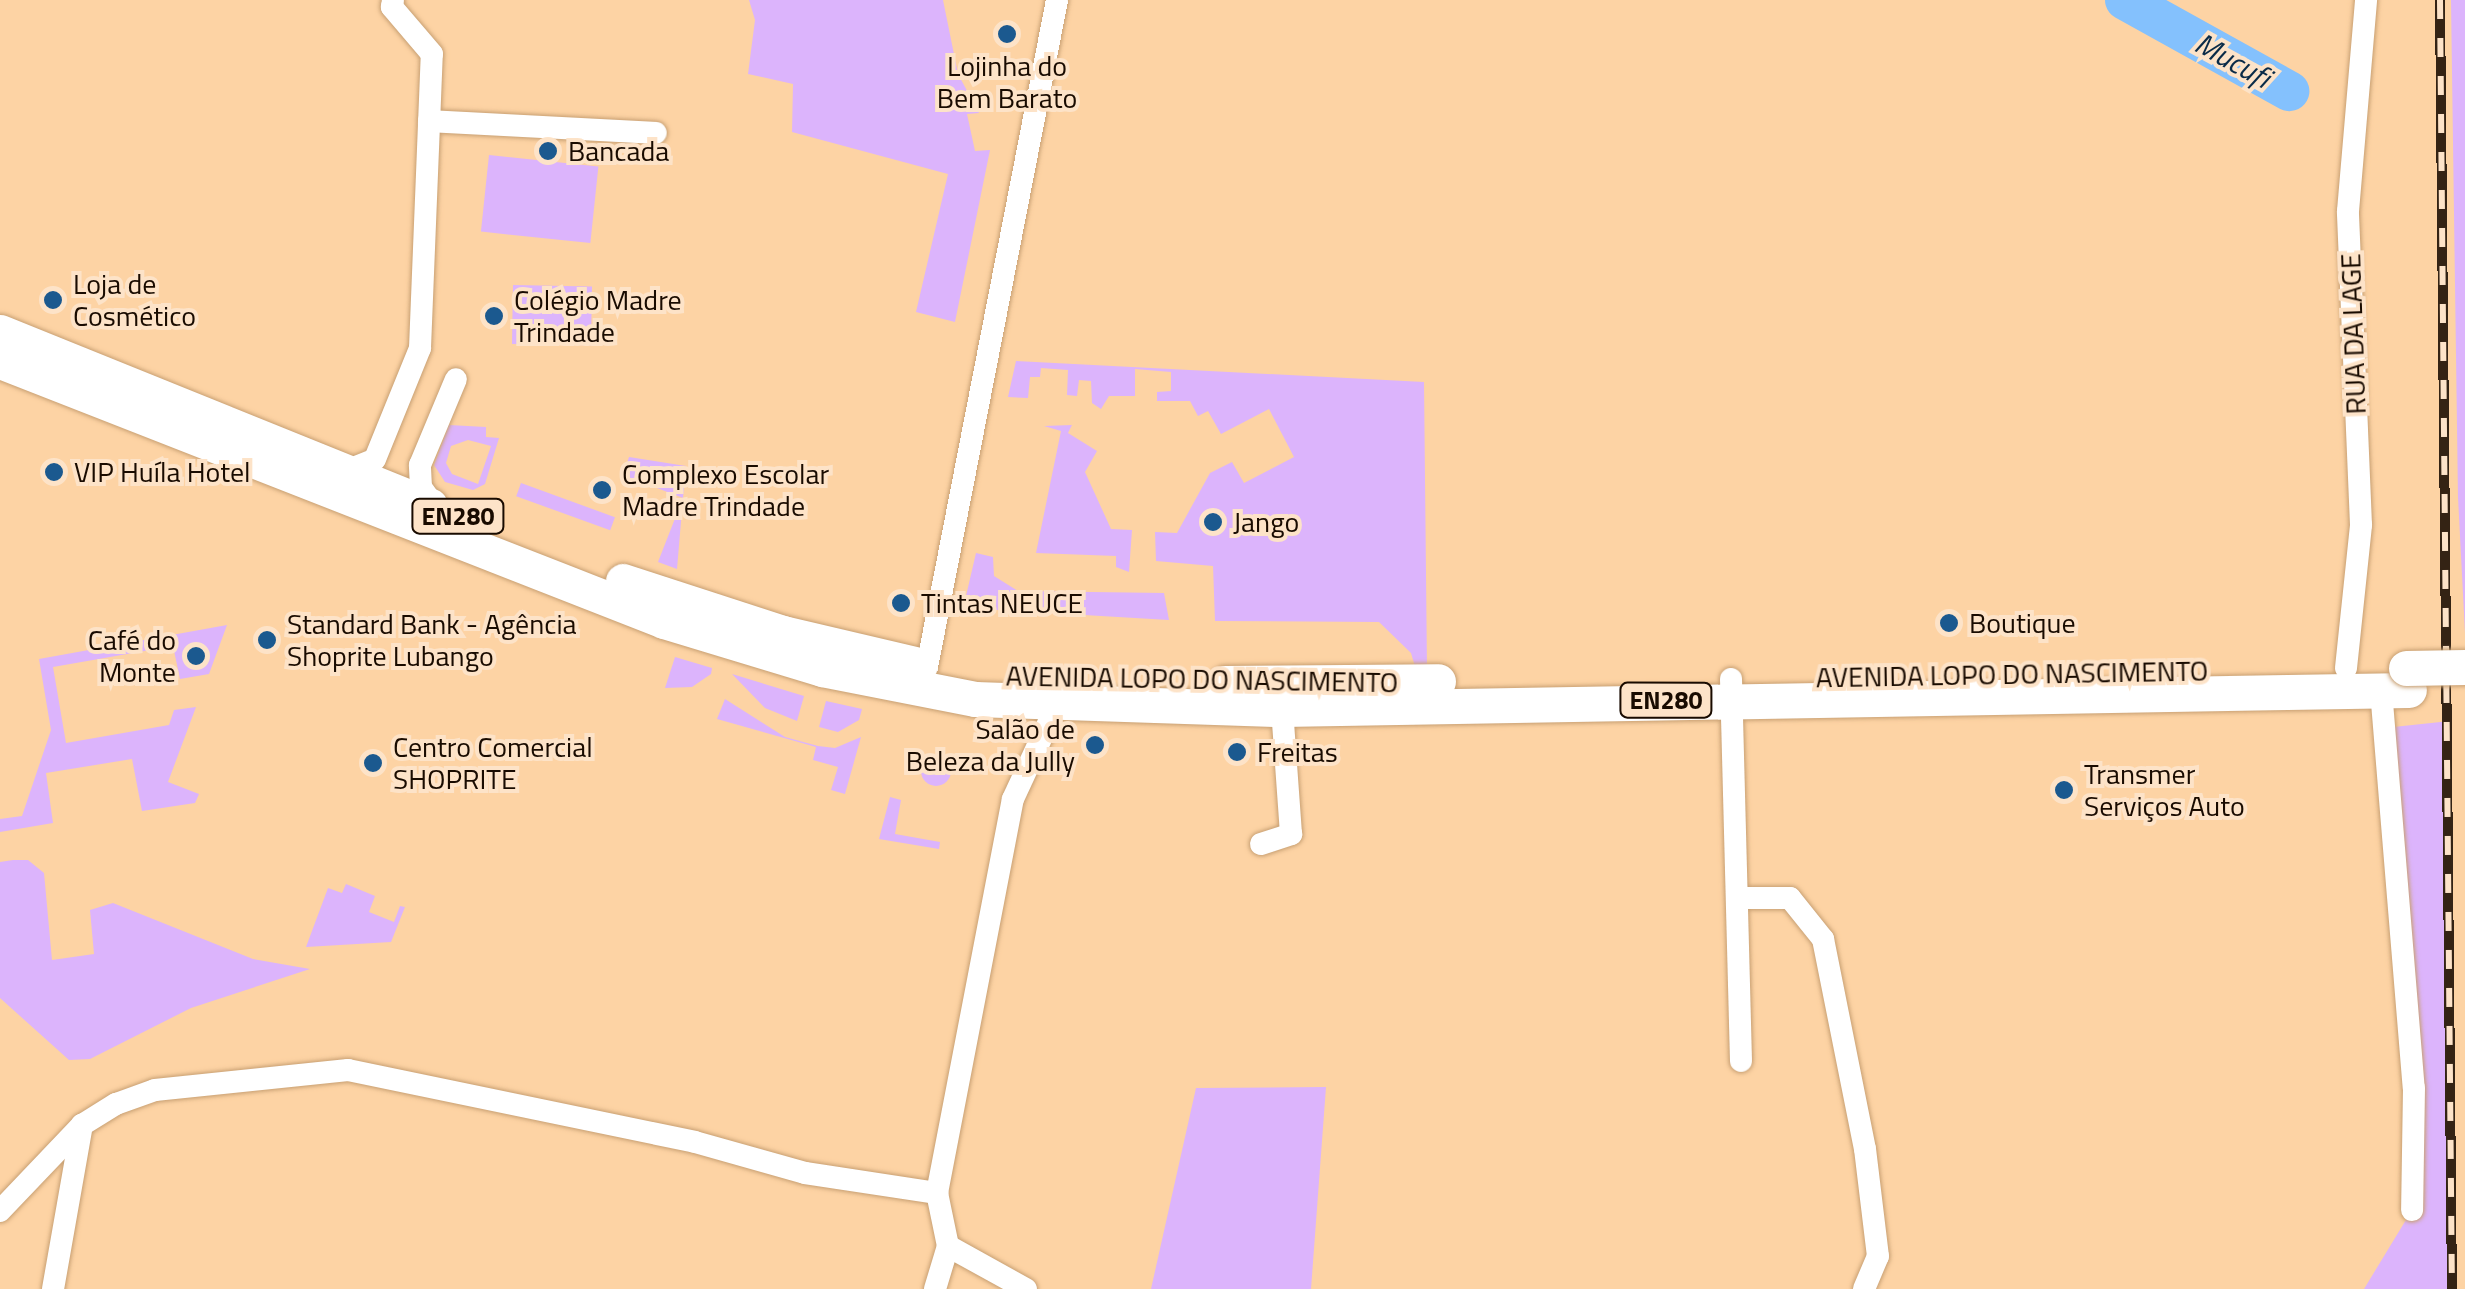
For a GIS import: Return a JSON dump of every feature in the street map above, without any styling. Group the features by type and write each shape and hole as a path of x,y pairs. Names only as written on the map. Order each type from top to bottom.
{"main road":[{"name":"AVENIDA LOPO DO NASCIMENTO","path":"0,332 436,508 679,600 927,667 1067,682 1732,690 2398,683 2465,690"},
{"name":"AVENIDA LOPO DO NASCIMENTO","path":"0,361 578,590 755,651 975,699 1282,708 2346,668 2398,683 2465,667"}],"street":[{"path":"345,471 375,459 406,394 420,348 432,54 392,7 393,0"},
{"path":"927,667 1057,0"},
{"name":"RUA DA LAGE","path":"2346,668 2360,525 2348,211 2366,0"},
{"path":"429,121 656,134"},
{"path":"436,508 421,488 420,465 456,379"},
{"path":"406,394 443,410"},
{"path":"2398,683 2414,1088 2412,1210"},
{"path":"1732,690 1741,898 1742,1061"},
{"path":"934,1289 948,1246 937,1193 1013,798 1056,704"},
{"path":"1260,844 1291,834 1282,708"},
{"path":"1741,898 1790,898 1823,938 1865,1149 1878,1256 1864,1289"},
{"path":"0,1211 82,1126 156,1090 348,1070 694,1142 805,1173 937,1193"},
{"path":"53,1289 82,1126"},
{"path":"948,1246 1026,1289"}],"shaded area":[{"path":"749,0 943,0 958,74 979,113 967,114 975,151 990,150 955,322 916,312 948,174 792,132 793,84 748,74 755,20"},
{"path":"2451,0 2465,0 2465,633 2458,497"},
{"path":"489,155 598,166 590,243 481,232"},
{"path":"513,285 592,286 591,345 512,344"},
{"path":"1016,361 1424,382 1427,670 1416,670 1411,653 1379,622 1215,621 1213,566 1156,561 1155,532 1177,533 1210,473 1232,462 1244,483 1294,457 1269,409 1221,434 1208,411 1198,416 1190,401 1157,401 1157,392 1171,391 1171,372 1135,369 1135,396 1109,396 1101,409 1092,403 1091,381 1079,380 1077,396 1067,395 1068,370 1041,368 1040,377 1030,377 1028,398 1008,397"},
{"path":"449,425 486,427 486,437 499,438 485,484 473,490 445,482 434,465","holes":["468,440 491,446 478,484 452,474 446,463 451,446"]},
{"path":"1072,425 1068,433 1097,451 1085,472 1111,529 1132,530 1129,572 1116,567 1116,556 1036,553 1061,431 1044,426"},
{"path":"629,457 686,466 683,498 623,475"},
{"path":"521,483 615,517 610,530 516,496"},
{"path":"683,498 677,569 658,562"},
{"path":"976,553 993,557 994,576 1018,591 1164,593 1169,620 980,609 966,596"},
{"path":"227,625 209,674 180,679 173,646 53,667 66,743 169,725 174,710 196,707 168,782 199,794 195,803 142,811 132,759 46,773 53,823 0,832 0,819 22,816 51,730 39,659"},
{"path":"675,657 712,668 711,674 692,687 665,688"},
{"path":"732,674 804,696 797,721 765,708"},
{"path":"725,699 785,737 835,748 861,737 845,794 831,790 838,767 813,760 816,747 717,719"},
{"path":"826,701 862,709 859,720 838,732 819,727"},
{"path":"2450,721 2452,1289 2364,1289 2412,1210 2384,728"},
{"path":"936,756 947,760 951,771 947,782 936,786 925,782 921,771 925,760"},
{"path":"890,797 901,800 895,834 940,842 939,849 879,839"},
{"path":"28,860 44,873 52,960 94,954 90,910 113,903 253,959 310,969 191,1008 90,1059 69,1060 0,998 0,862"},
{"path":"346,884 375,896 369,912 394,922 400,906 405,907 391,942 306,947 328,888 342,893"},
{"path":"1326,1087 1311,1289 1151,1289 1196,1088"}],"waterway":[{"name":"Mucufi","path":"2125,0 2289,91"}],"railway":[{"path":"2440,0 2452,1289"}],"place":[{"name":"Lojinha do Bem Barato","path":"1007,34"},
{"name":"Bancada","path":"548,151"},
{"name":"Loja de Cosmético","path":"53,300"},
{"name":"Colégio Madre Trindade","path":"494,316"},
{"name":"VIP Huíla Hotel","path":"54,472"},
{"name":"Complexo Escolar Madre Trindade","path":"602,490"},
{"name":"Jango","path":"1213,522"},
{"name":"Tintas NEUCE","path":"901,603"},
{"name":"Boutique","path":"1949,623"},
{"name":"Standard Bank - Agência Shoprite Lubango","path":"267,640"},
{"name":"Café do Monte","path":"196,656"},
{"name":"Salão de Beleza da Jully","path":"1095,745"},
{"name":"Freitas","path":"1237,752"},
{"name":"Centro Comercial SHOPRITE","path":"373,763"},
{"name":"Transmer Serviços Auto","path":"2064,790"}]}
